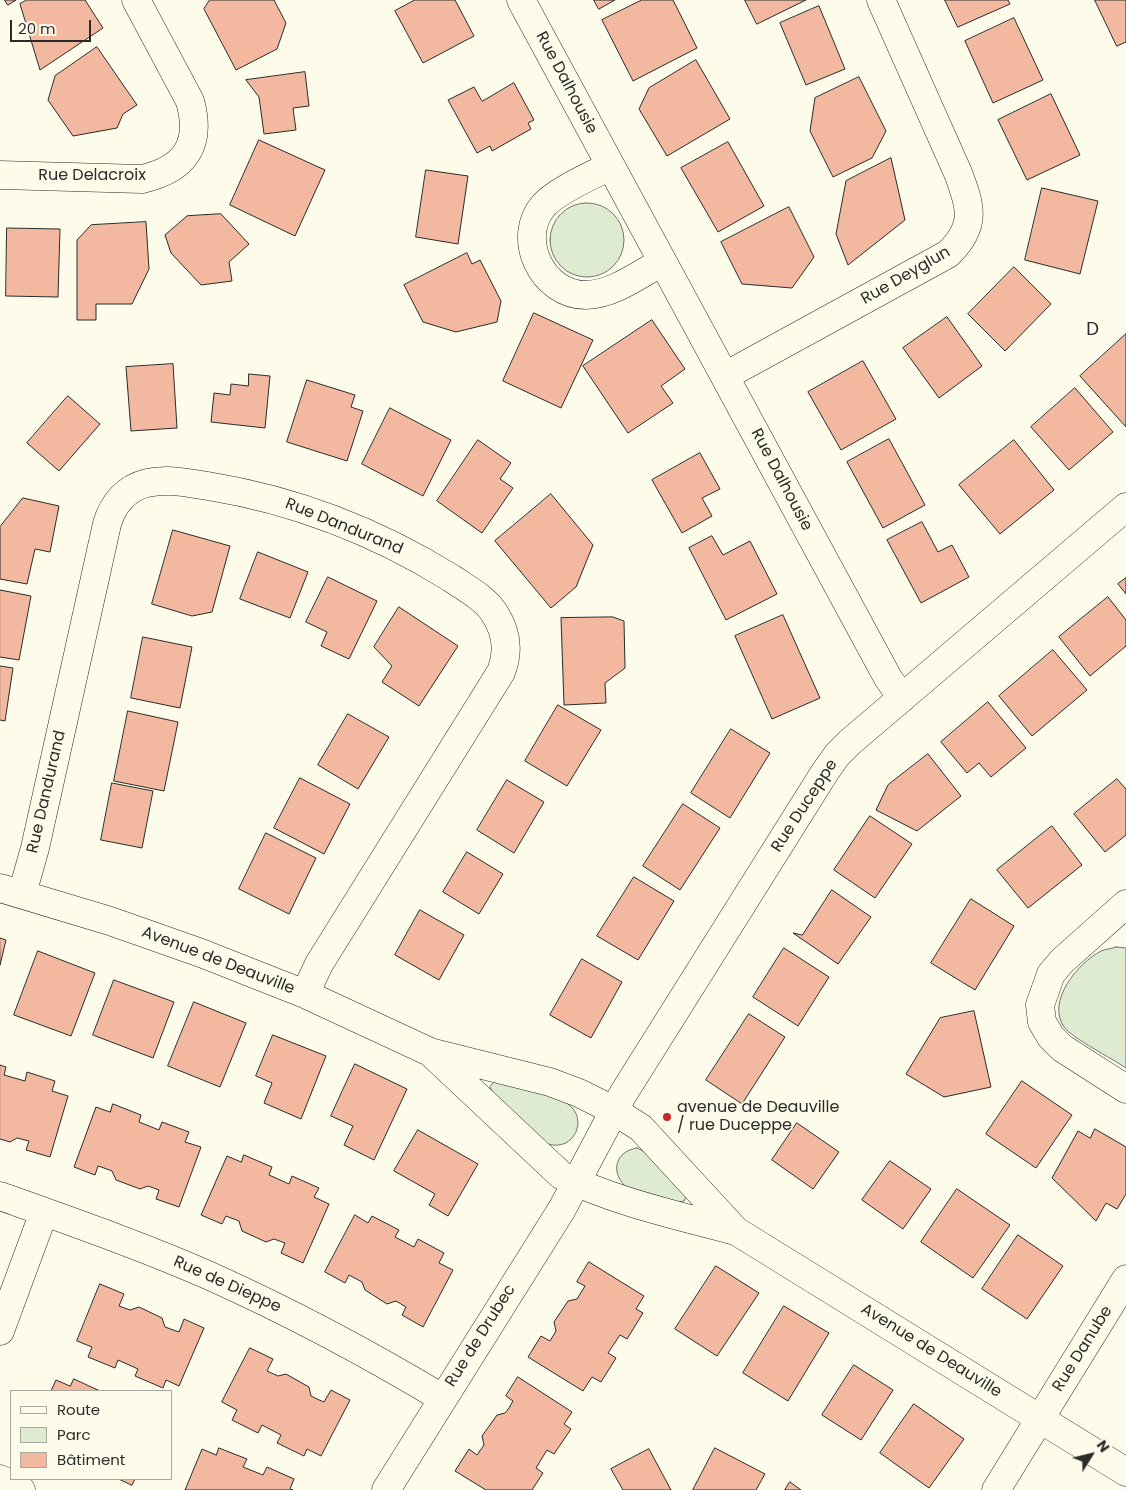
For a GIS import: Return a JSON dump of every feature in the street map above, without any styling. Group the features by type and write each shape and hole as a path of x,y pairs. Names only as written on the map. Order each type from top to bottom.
{"street":[{"name":"Rue Delacroix","path":"0,175 142,179 159,175 172,168 182,159 191,147 194,133 194,118 190,101 136,0"},
{"name":"Rue Dalhousie","path":"521,0 888,678 902,698"},
{"name":"Rue Deyglun","path":"725,376 948,254 959,244 967,228 970,212 963,187 881,0"},
{"path":"610,166 557,195 544,205 535,218 532,234 533,249 538,265 548,279 564,290 583,295 600,294 662,262"},
{"name":"Rue Dandurand","path":"11,891 35,848 107,524 117,501 135,488 147,483 162,481 240,491 308,510 410,553 475,593 495,614 507,649 506,660 501,672 319,964 305,994"},
{"name":"Rue Duceppe","path":"575,1182 613,1110 837,755 1126,507"},
{"name":"Avenue de Deauville","path":"11,891 110,921 193,950 305,994 430,1052 550,1082 579,1093 613,1110 641,1128 736,1231 1126,1472"},
{"path":"1124,911 1062,961 1051,974 1040,1004 1042,1022 1051,1037 1062,1048 1126,1089"},
{"name":"Avenue de Deauville","path":"430,1052 561,1175 575,1182 678,1216 736,1231"},
{"name":"Rue de Drubec","path":"386,1490 562,1209 575,1182"},
{"name":"Rue de Dieppe","path":"0,1196 154,1253 210,1276 336,1336 442,1398"},
{"path":"0,1331 44,1212"},
{"name":"Rue Danube","path":"996,1490 1126,1279"},
{"path":"0,1479 22,1490"}],"green space":[{"path":"594,203 614,213 622,226 624,240 622,254 614,267 601,275 580,277 560,267 552,254 550,233 560,213 573,205"},
{"path":"1116,947 1126,948 1126,1068 1068,1032 1059,1017 1062,995 1074,973 1103,950"},
{"path":"496,1080 501,1080 568,1104 574,1110 577,1118 576,1133 565,1143 557,1145 548,1144 493,1093 490,1087"},
{"path":"637,1148 649,1154 687,1195 684,1201 678,1202 625,1186 618,1174 618,1162 624,1153"}],"building":[{"path":"5,0 16,0 8,5"},
{"path":"27,0 85,0 103,28 40,70 20,4"},
{"path":"210,0 274,0 286,23 277,49 236,70 204,9"},
{"path":"415,0 455,0 474,36 423,63 395,11"},
{"path":"594,0 615,0 599,9"},
{"path":"642,0 673,0 697,48 633,81 602,20"},
{"path":"745,0 806,0 757,24"},
{"path":"945,0 1008,0 1010,4 958,27"},
{"path":"1095,0 1126,0 1126,42 1117,46"},
{"path":"819,6 845,69 806,85 780,23"},
{"path":"1014,18 1043,80 993,103 965,41"},
{"path":"97,47 137,105 123,114 117,128 73,136 48,100 55,76"},
{"path":"696,60 730,119 667,156 639,109 649,88"},
{"path":"305,72 309,106 293,108 296,130 264,134 259,97 246,80"},
{"path":"859,77 886,131 872,158 833,177 810,131 815,98"},
{"path":"514,83 534,120 528,123 531,129 492,151 490,146 477,153 448,100 474,87 482,101"},
{"path":"1051,94 1080,155 1027,180 998,120"},
{"path":"259,140 325,170 295,236 230,205"},
{"path":"728,142 764,206 718,232 681,168"},
{"path":"891,158 905,220 848,265 836,234 846,181"},
{"path":"426,170 468,176 458,244 416,237"},
{"path":"1042,188 1098,201 1080,274 1025,260"},
{"path":"789,207 814,257 792,288 742,284 721,242"},
{"path":"221,214 249,244 229,262 232,281 201,285 171,253 165,235 187,216"},
{"path":"146,222 149,269 132,304 96,304 96,320 77,320 77,240 91,225"},
{"path":"7,228 60,229 58,297 6,296"},
{"path":"467,253 472,264 480,260 501,301 497,322 456,332 423,322 404,285"},
{"path":"1014,267 1051,304 1005,351 968,314"},
{"path":"534,313 593,340 561,408 503,381"},
{"path":"947,317 982,366 939,398 903,348"},
{"path":"652,320 685,369 661,386 673,403 628,433 583,366"},
{"path":"1126,334 1126,427 1080,376"},
{"path":"863,361 896,419 841,450 808,392"},
{"path":"173,364 177,428 131,431 126,367"},
{"path":"249,374 270,376 265,428 211,422 214,393 230,395 231,384 248,386"},
{"path":"307,380 355,395 351,407 363,411 347,461 287,442"},
{"path":"1075,388 1113,432 1069,470 1031,427"},
{"path":"68,396 100,424 59,471 27,443"},
{"path":"390,408 451,440 423,496 362,464"},
{"path":"889,439 925,505 883,528 847,462"},
{"path":"478,440 511,463 500,479 513,488 482,533 437,501"},
{"path":"1014,440 1054,490 1000,534 959,485"},
{"path":"700,453 720,489 702,498 712,516 682,533 652,480"},
{"path":"551,494 593,545 576,587 551,608 495,541"},
{"path":"23,498 59,506 50,552 35,549 27,584 0,579 0,527"},
{"path":"922,522 938,552 952,545 969,577 921,603 887,540"},
{"path":"173,530 230,546 212,612 192,616 152,604"},
{"path":"712,536 723,555 750,541 777,594 726,620 689,548"},
{"path":"258,552 308,572 290,618 240,599"},
{"path":"328,577 377,601 349,659 321,646 327,632 306,622"},
{"path":"1126,578 1126,594 1118,584"},
{"path":"0,590 31,596 19,660 0,657"},
{"path":"1108,597 1126,620 1126,646 1090,676 1059,637"},
{"path":"399,607 458,646 419,706 382,682 392,666 374,647"},
{"path":"783,615 820,698 772,719 735,636"},
{"path":"613,617 624,621 625,668 605,683 606,703 564,705 561,618"},
{"path":"143,637 192,647 180,708 131,698"},
{"path":"1053,650 1087,690 1032,736 999,696"},
{"path":"0,666 13,668 5,721 0,720"},
{"path":"988,702 1026,748 991,777 979,763 967,773 941,742"},
{"path":"558,705 601,730 567,786 525,761"},
{"path":"128,711 178,722 164,791 114,781"},
{"path":"348,714 389,737 358,789 318,765"},
{"path":"731,729 770,753 730,818 691,793"},
{"path":"928,754 961,796 917,831 876,810 888,785"},
{"path":"300,778 350,804 324,854 274,828"},
{"path":"1117,779 1126,789 1126,835 1105,852 1074,814"},
{"path":"507,780 544,802 514,853 477,830"},
{"path":"112,783 153,791 142,848 101,840"},
{"path":"683,804 720,828 680,890 643,866"},
{"path":"870,816 912,844 875,898 834,870"},
{"path":"1052,826 1082,865 1028,908 997,870"},
{"path":"266,833 316,858 289,914 239,889"},
{"path":"467,852 503,874 479,914 443,892"},
{"path":"634,877 674,901 638,960 597,936"},
{"path":"832,890 871,917 838,964 793,933 802,935"},
{"path":"971,899 1014,926 975,990 931,963"},
{"path":"420,910 464,935 439,980 395,955"},
{"path":"0,938 6,940 0,965"},
{"path":"784,948 829,977 798,1026 753,997"},
{"path":"38,951 95,973 71,1036 14,1015"},
{"path":"582,959 622,982 591,1038 550,1015"},
{"path":"114,980 174,1002 153,1058 93,1035"},
{"path":"194,1002 246,1023 220,1087 168,1066"},
{"path":"974,1011 991,1087 944,1097 906,1074 940,1018"},
{"path":"749,1014 785,1037 742,1104 706,1080"},
{"path":"273,1035 326,1056 301,1119 264,1103 272,1083 256,1076"},
{"path":"355,1064 407,1089 374,1160 344,1145 353,1126 331,1116"},
{"path":"0,1065 6,1067 4,1075 25,1081 27,1072 55,1081 52,1091 68,1096 50,1157 26,1150 29,1141 17,1138 10,1142 0,1139"},
{"path":"1022,1081 1072,1115 1036,1168 986,1134"},
{"path":"113,1104 141,1115 139,1122 159,1130 162,1122 189,1132 185,1142 201,1147 179,1207 156,1199 159,1190 148,1186 140,1189 116,1180 112,1171 98,1166 95,1175 74,1167 96,1107 110,1112"},
{"path":"797,1123 839,1152 813,1189 772,1160"},
{"path":"1095,1129 1126,1147 1126,1194 1117,1209 1106,1203 1096,1221 1052,1178 1078,1131 1090,1138"},
{"path":"418,1130 478,1164 448,1216 429,1205 435,1194 394,1171"},
{"path":"244,1155 272,1167 269,1175 289,1184 292,1176 319,1188 314,1197 329,1204 303,1263 281,1253 285,1243 274,1239 266,1242 242,1231 239,1221 226,1216 222,1224 201,1215 227,1156 241,1162"},
{"path":"890,1161 931,1189 903,1229 862,1200"},
{"path":"957,1189 1010,1225 973,1278 921,1242"},
{"path":"355,1215 368,1223 372,1216 399,1230 395,1237 414,1247 418,1239 444,1253 439,1263 453,1270 423,1327 402,1315 406,1307 396,1301 387,1304 365,1290 362,1282 349,1275 345,1283 325,1272"},
{"path":"1018,1235 1063,1266 1027,1319 982,1289"},
{"path":"589,1262 644,1296 636,1309 643,1313 627,1339 620,1335 608,1353 616,1358 601,1382 592,1377 583,1391 528,1357 541,1336 550,1341 556,1331 554,1322 568,1301 577,1299 585,1286 577,1282"},
{"path":"716,1266 759,1293 717,1356 675,1329"},
{"path":"100,1284 124,1294 119,1306 130,1310 139,1307 162,1318 165,1327 179,1332 184,1319 204,1328 179,1386 166,1380 163,1388 135,1376 138,1369 118,1360 115,1368 88,1357 92,1347 77,1341"},
{"path":"784,1306 829,1333 788,1401 743,1373"},
{"path":"250,1348 273,1359 267,1371 278,1376 286,1374 309,1387 311,1396 324,1402 331,1390 350,1400 321,1456 307,1449 304,1456 277,1443 281,1435 262,1425 258,1433 232,1420 237,1410 222,1402"},
{"path":"854,1365 893,1390 861,1440 822,1415"},
{"path":"518,1377 572,1412 564,1424 571,1429 554,1454 547,1450 536,1468 543,1473 532,1490 486,1490 455,1471 469,1449 477,1455 484,1445 482,1436 497,1415 505,1413 509,1408 513,1401 506,1396"},
{"path":"74,1379 98,1390 51,1390 56,1380 70,1386"},
{"path":"914,1404 964,1439 929,1488 880,1453"},
{"path":"219,1448 247,1459 243,1467 263,1475 267,1467 294,1479 290,1489 293,1490 185,1490 202,1449 216,1455"},
{"path":"715,1448 765,1474 756,1490 693,1490"},
{"path":"649,1449 671,1490 623,1490 611,1469"},
{"path":"121,1480 134,1480 132,1485"},
{"path":"790,1482 801,1490 785,1490"}],"place":[{"name":"avenue de Deauville / rue Duceppe","path":"667,1117"}],"district":[{"name":"D","path":"1093,330"}]}
